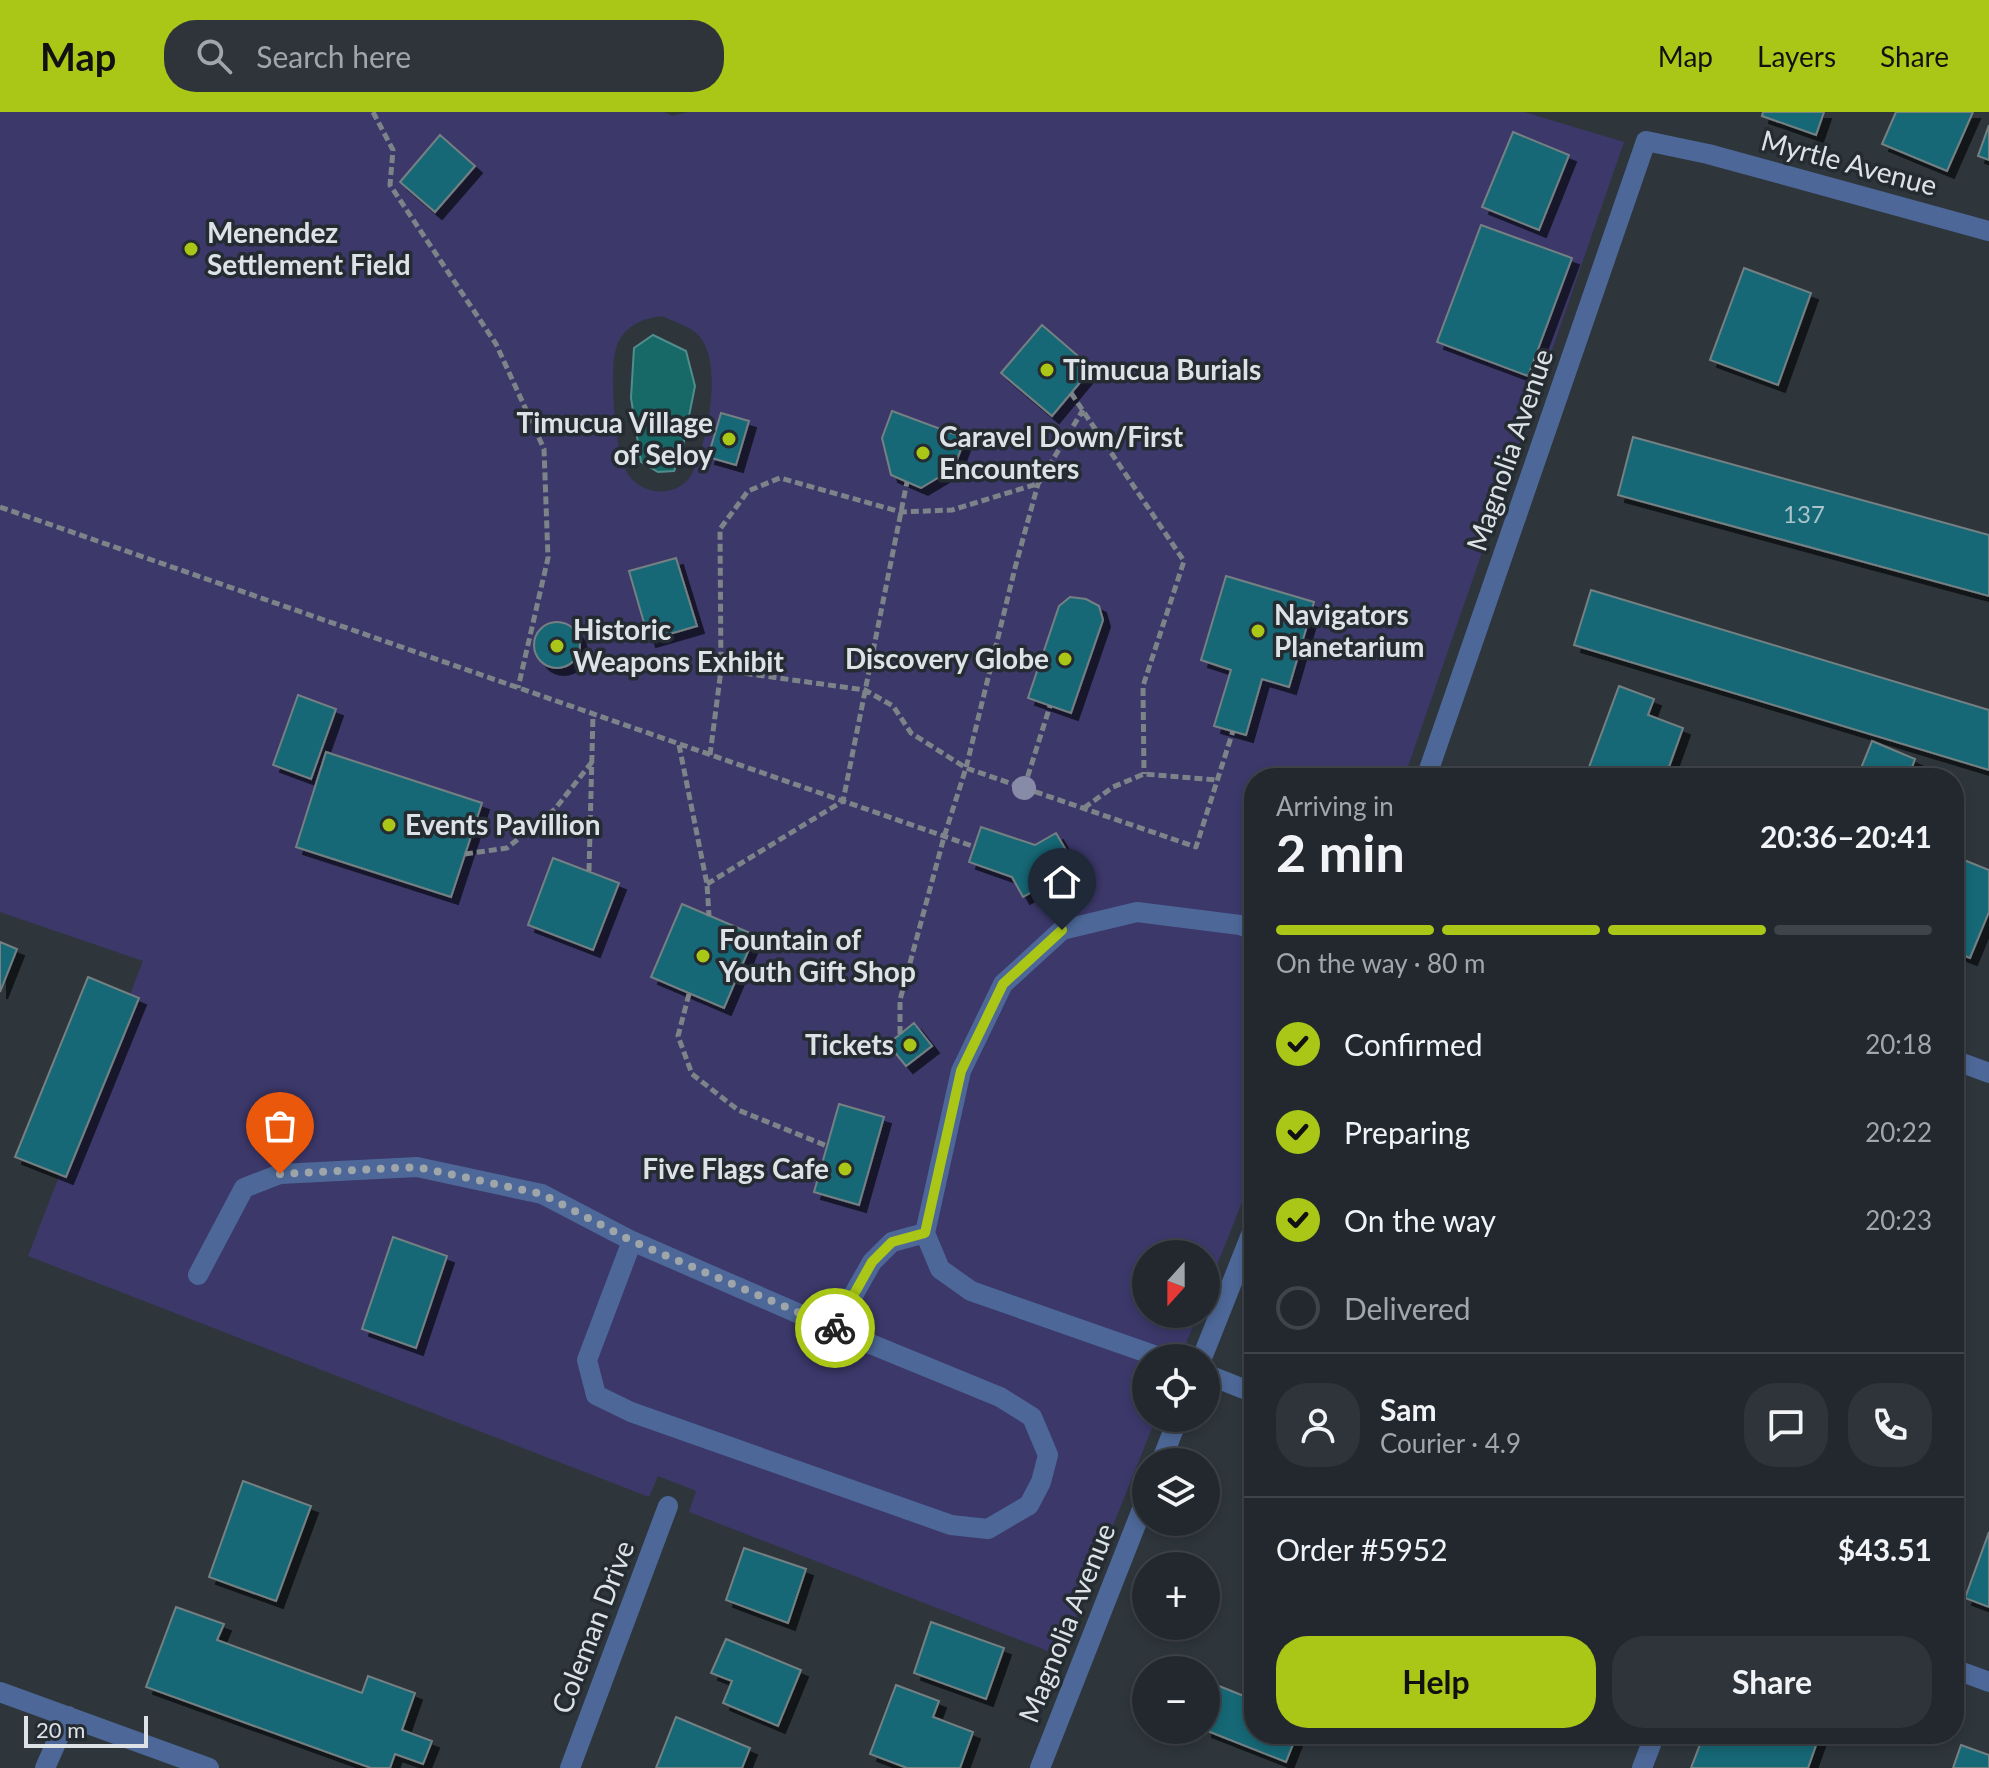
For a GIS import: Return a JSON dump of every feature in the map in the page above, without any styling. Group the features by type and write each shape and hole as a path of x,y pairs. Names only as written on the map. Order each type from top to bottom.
{"street":[{"name":"Myrtle Avenue","path":"1646,141 1708,154 1989,231"},
{"name":"Magnolia Avenue","path":"1429,768 1646,141"},
{"path":"1132,1347 971,1291 940,1269 925,1233 961,1071 1003,984 1062,930 1137,912 1244,926"},
{"path":"1964,1064 1989,1073"},
{"path":"198,1275 244,1188 280,1174 417,1167 542,1194 632,1241 1000,1397 1032,1417 1048,1455 1041,1482 1029,1505 988,1529 951,1525 631,1412 596,1395 587,1360 632,1241"},
{"path":"834,1329 872,1262 892,1242 925,1233"},
{"path":"1208,1344 1244,1252"},
{"path":"1220,1380 1244,1389"},
{"name":"Coleman Drive","path":"570,1768 668,1506"},
{"name":"Magnolia Avenue","path":"1040,1768 1132,1535"},
{"path":"1964,1673 1989,1682"},
{"path":"0,1692 209,1768"},
{"path":"45,1768 68,1716"},
{"path":"1642,1768 1651,1744"}],"path":[{"path":"373,112 393,150 390,185 496,344 544,449 548,558 518,688"},
{"path":"1071,393 1184,561 1143,686 1144,774"},
{"path":"900,1034 900,1000 966,768 1038,484 1083,410"},
{"path":"710,755 721,670 720,529 748,491 780,478 901,512 952,510 1038,484"},
{"path":"707,884 843,801 907,482"},
{"path":"0,507 975,847"},
{"path":"721,670 865,690 893,706 911,733 966,768 1196,847 1233,731"},
{"path":"1024,788 1050,706"},
{"path":"589,871 593,714"},
{"path":"679,744 707,884 709,916"},
{"path":"465,854 507,848 555,809 592,762"},
{"path":"1083,809 1113,787 1144,774 1217,780"},
{"path":"689,994 678,1036 692,1074 738,1110 827,1146"}],"shaded area":[{"path":"0,112 664,112 672,116 688,112 1524,112 1624,142 1407,768 1244,768 1244,1197 1220,1258 1220,1240 1132,1240 1132,1328 1192,1328 1186,1344 1132,1344 1132,1432 1150,1432 1144,1448 1132,1448 1132,1478 1061,1656 689,1512 696,1491 658,1476 649,1497 28,1256 143,961 0,912","holes":["662,316 695,332 710,360 712,379 704,441 687,481 669,491 649,490 631,478 621,458 613,391 616,349 628,329 647,319"]},
{"path":"653,335 686,351 695,386 681,456 674,471 658,472 641,462 631,398 634,348"}],"building":[{"path":"1763,112 1824,112 1816,135 1762,116"},
{"path":"1896,112 1973,112 1947,171 1882,144"},
{"path":"1989,125 1989,160 1978,156"},
{"path":"1513,132 1569,155 1539,230 1482,207"},
{"path":"440,135 475,166 435,212 400,182"},
{"path":"1481,225 1572,258 1528,376 1437,342"},
{"path":"1744,268 1811,293 1778,385 1710,360"},
{"name":"Timucua Burials","path":"1042,325 1092,368 1052,416 1001,373"},
{"name":"Caravel Down/First Encounters","path":"892,411 965,438 954,468 921,488 891,475 882,438"},
{"name":"Timucua Village of Seloy","path":"721,413 749,421 736,465 708,457"},
{"path":"1633,437 1989,535 1989,596 1618,495"},
{"path":"676,558 697,626 649,640 629,571"},
{"name":"Navigators Planetarium","path":"1226,576 1314,602 1289,687 1262,679 1246,735 1214,726 1231,670 1201,660"},
{"path":"1591,590 1989,710 1989,770 1574,645"},
{"name":"Discovery Globe","path":"1070,597 1086,599 1099,606 1103,620 1071,713 1028,698 1059,606"},
{"name":"Historic Weapons Exhibit","path":"557,622 573,629 580,645 573,661 557,668 541,661 534,645 541,629"},
{"path":"1619,686 1654,699 1648,715 1683,728 1669,768 1589,768"},
{"path":"298,695 336,709 311,779 273,765"},
{"path":"1872,741 1915,759 1912,768 1861,768"},
{"name":"Events Pavillion","path":"326,752 482,803 451,897 296,847"},
{"path":"981,827 1035,845 1056,833 1076,867 1023,897 1012,877 969,862"},
{"path":"553,858 619,883 593,950 528,925"},
{"path":"1964,860 1989,870 1989,912 1970,958 1964,956"},
{"name":"Fountain of Youth Gift Shop","path":"682,904 755,935 724,1008 651,977"},
{"path":"0,942 17,949 0,992"},
{"path":"88,977 139,998 66,1177 15,1157"},
{"name":"Tickets","path":"914,1023 932,1046 906,1066 888,1044"},
{"name":"Five Flags Cafe","path":"839,1104 884,1117 859,1205 814,1192"},
{"path":"393,1237 447,1256 416,1348 362,1329"},
{"path":"243,1481 311,1506 276,1601 209,1577"},
{"path":"1989,1532 1989,1607 1965,1598"},
{"path":"744,1548 806,1569 788,1623 726,1600"},
{"path":"176,1607 224,1624 217,1640 362,1693 368,1676 415,1693 402,1730 432,1741 423,1764 395,1754 390,1768 371,1768 146,1687"},
{"path":"931,1622 1004,1648 986,1699 914,1673"},
{"path":"726,1639 801,1670 778,1726 723,1703 732,1681 711,1673"},
{"path":"896,1685 939,1701 933,1717 973,1732 960,1768 907,1768 870,1754"},
{"path":"1220,1686 1244,1696 1244,1744 1293,1744 1286,1762 1220,1736"},
{"path":"676,1717 750,1748 742,1768 656,1768"},
{"path":"1700,1744 1816,1744 1808,1768 1691,1768"},
{"path":"1961,1745 1989,1755 1989,1768 1953,1768"}],"way so far":[{"path":"280,1174 417,1167 542,1194 632,1241 835,1328"}],"place":[{"name":"Menendez Settlement Field","path":"191,249"},
{"name":"Timucua Burials","path":"1047,370"},
{"name":"Timucua Village of Seloy","path":"729,439"},
{"name":"Caravel Down/First Encounters","path":"923,453"},
{"name":"Navigators Planetarium","path":"1258,631"},
{"name":"Historic Weapons Exhibit","path":"557,646"},
{"name":"Discovery Globe","path":"1065,659"},
{"name":"Events Pavillion","path":"389,825"},
{"name":"Fountain of Youth Gift Shop","path":"703,956"},
{"name":"Tickets","path":"910,1045"},
{"name":"Five Flags Cafe","path":"845,1169"}],"route":[{"path":"835,1328 872,1262 892,1242 925,1233 961,1071 1003,984 1062,930"}]}
